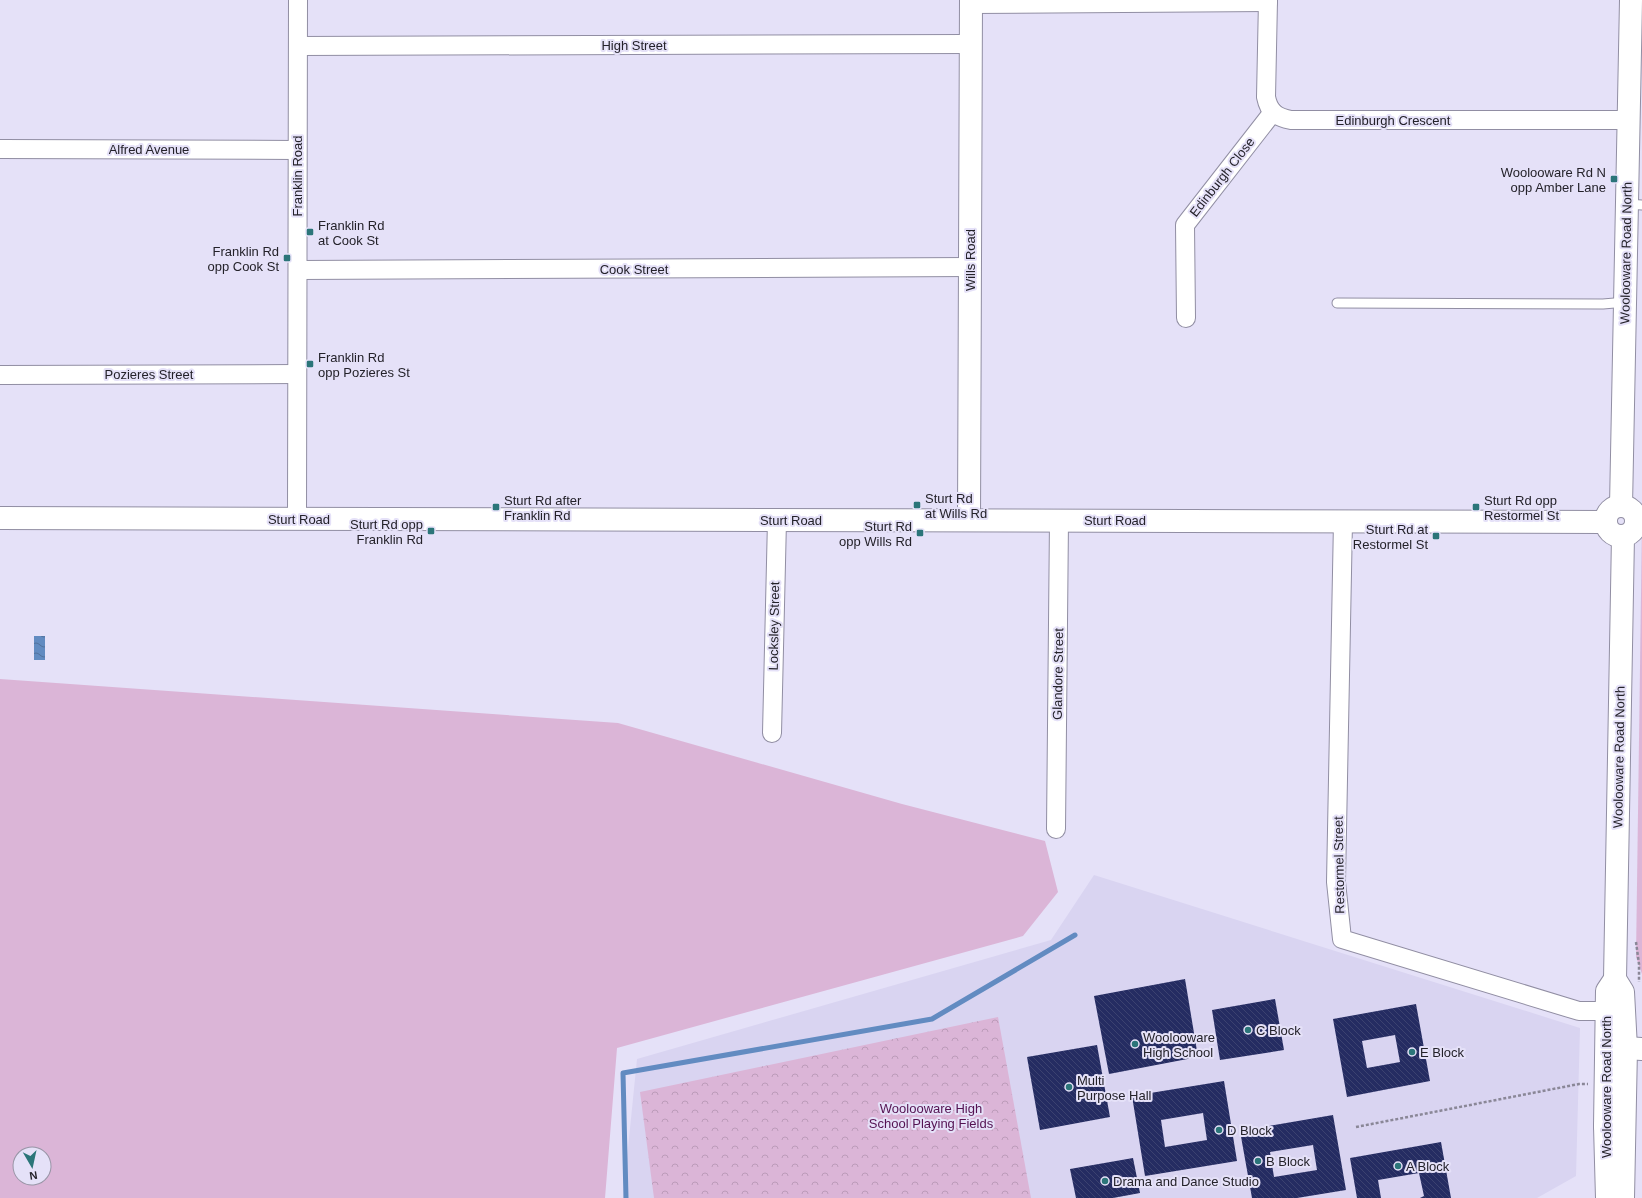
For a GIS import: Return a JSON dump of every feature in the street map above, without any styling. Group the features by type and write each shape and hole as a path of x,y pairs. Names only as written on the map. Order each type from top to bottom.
{"street":[{"name":"Franklin Road","path":"297,519 298,0"},
{"name":"Woolooware Road North","path":"1621,506 1626,302 1634,204 1628,120 1631,0"},
{"path":"970,2 1268,1 1266,97 1268,106 1273,112"},
{"name":"Wills Road","path":"970,2 970,520"},
{"name":"High Street","path":"298,46 970,44"},
{"name":"Edinburgh Crescent","path":"1273,112 1281,118 1291,120 1628,120"},
{"name":"Edinburgh Close","path":"1186,318 1185,225 1273,112"},
{"name":"Alfred Avenue","path":"0,149 297,150"},
{"name":"Cook Street","path":"298,270 970,268"},
{"name":"Pozieres Street","path":"0,375 297,374"},
{"path":"1621,506 1632,510 1636,520 1633,531 1623,536 1616,536 1611,533 1607,528 1606,522 1610,510 1621,506"},
{"name":"Sturt Road","path":"0,518 1606,522"},
{"name":"Locksley Street","path":"772,733 776,520"},
{"name":"Glandore Street","path":"1056,829 1059,520"},
{"name":"Restormel Street","path":"1343,521 1336,882 1342,939 1579,1011 1593,1012 1623,998"},
{"name":"Woolooware Road North","path":"1607,1198 1605,1126 1623,998 1623,992 1615,978 1623,536"},
{"name":"Woolooware Road North","path":"1623,998 1634,1048 1623,1198"},
{"path":"1605,1126 1614,1108 1617,1069 1634,1048"}],"lane":[{"path":"1337,303 1596,304 1626,302"}],"path":[{"path":"1623,998 1639,964 1636,941"},
{"path":"1356,1127 1579,1084 1591,1084"}],"shaded area":[{"name":"Woolooware High School","path":"1094,875 1580,1028 1576,1176 1537,1198 623,1198 637,1059 1051,940"}],"green space":[{"path":"1642,523 1642,974 1636,957"},
{"path":"0,679 618,723 902,804 1045,841 1058,892 1023,936 617,1048 605,1198 0,1198"},
{"name":"Woolooware High School Playing Fields","path":"998,1017 1031,1198 654,1198 640,1092"}],"water":[{"path":"34,636 45,636 45,660 34,660"}],"building":[{"path":"1185,979 1198,1057 1109,1074 1094,996"},
{"name":"C Block","path":"1275,999 1284,1050 1220,1060 1212,1010"},
{"name":"E Block","path":"1416,1004 1430,1081 1347,1097 1333,1019","holes":["1395,1035 1400,1062 1367,1068 1362,1041"]},
{"name":"Multi Purpose Hall","path":"1097,1045 1110,1117 1040,1130 1027,1057"},
{"name":"D Block","path":"1224,1081 1237,1161 1145,1176 1132,1096","holes":["1203,1113 1207,1140 1165,1147 1161,1120"]},
{"name":"B Block","path":"1333,1115 1346,1190 1297,1198 1252,1198 1240,1131","holes":["1313,1145 1317,1170 1274,1177 1270,1152"]},
{"name":"A Block","path":"1441,1142 1451,1198 1420,1198 1424,1196 1419,1173 1378,1180 1381,1198 1357,1198 1350,1158"},
{"name":"Drama and Dance Studio","path":"1133,1158 1140,1193 1113,1198 1076,1198 1070,1169"}],"waterway":[{"path":"626,1198 623,1073 932,1019 1075,935"}],"place":[{"name":"Woolooware Rd N opp Amber Lane","path":"1614,179"},
{"name":"Franklin Rd at Cook St","path":"310,232"},
{"name":"Franklin Rd opp Cook St","path":"287,258"},
{"name":"Franklin Rd opp Pozieres St","path":"310,364"},
{"name":"Sturt Rd at Wills Rd","path":"917,505"},
{"name":"Sturt Rd after Franklin Rd","path":"496,507"},
{"name":"Sturt Rd opp Restormel St","path":"1476,507"},
{"name":"Sturt Rd opp Franklin Rd","path":"431,531"},
{"name":"Sturt Rd opp Wills Rd","path":"920,533"},
{"name":"Sturt Rd at Restormel St","path":"1436,536"},
{"name":"C Block","path":"1248,1030"},
{"name":"Woolooware High School","path":"1135,1044"},
{"name":"E Block","path":"1412,1052"},
{"name":"Multi Purpose Hall","path":"1069,1087"},
{"name":"D Block","path":"1219,1130"},
{"name":"B Block","path":"1258,1161"},
{"name":"A Block","path":"1398,1166"},
{"name":"Drama and Dance Studio","path":"1105,1181"}]}
